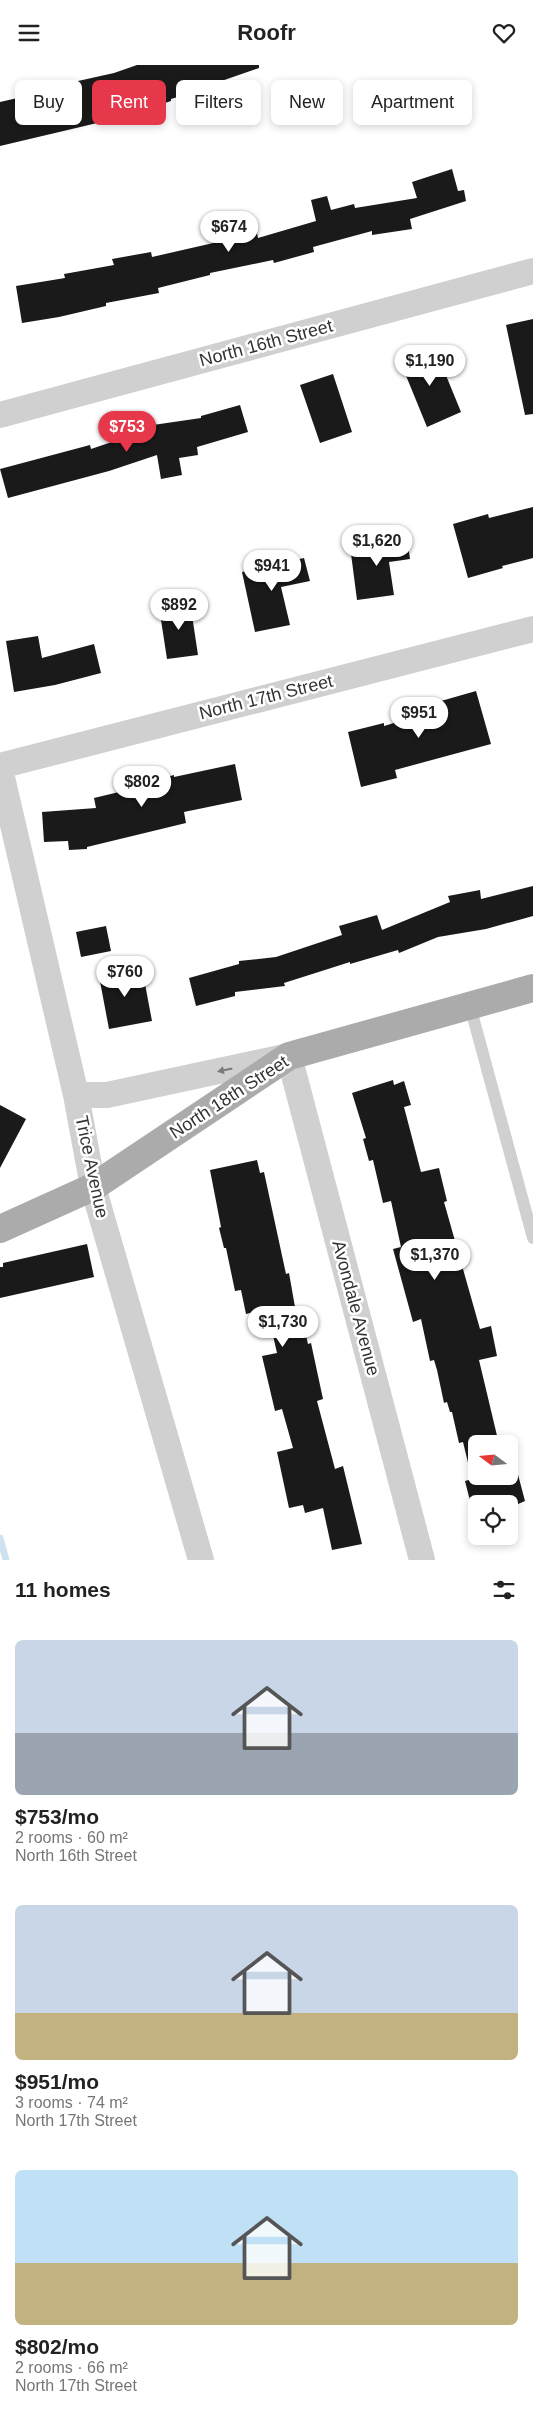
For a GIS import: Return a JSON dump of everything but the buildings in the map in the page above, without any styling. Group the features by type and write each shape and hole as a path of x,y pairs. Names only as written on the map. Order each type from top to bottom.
{"main road":[{"name":"North 18th Street","path":"0,1229 93,1187 290,1056 533,988"}],"street":[{"name":"North 16th Street","path":"0,415 533,271"},
{"name":"North 17th Street","path":"0,767 533,629"},
{"name":"Trice Avenue","path":"0,767 4,803 76,1095 93,1187 200,1560"},
{"path":"76,1095 107,1095 290,1056"},
{"name":"Avondale Avenue","path":"290,1056 422,1560"}],"lane":[{"path":"470,1006 533,1238"}],"waterway":[{"path":"0,1538 6,1560"}]}
